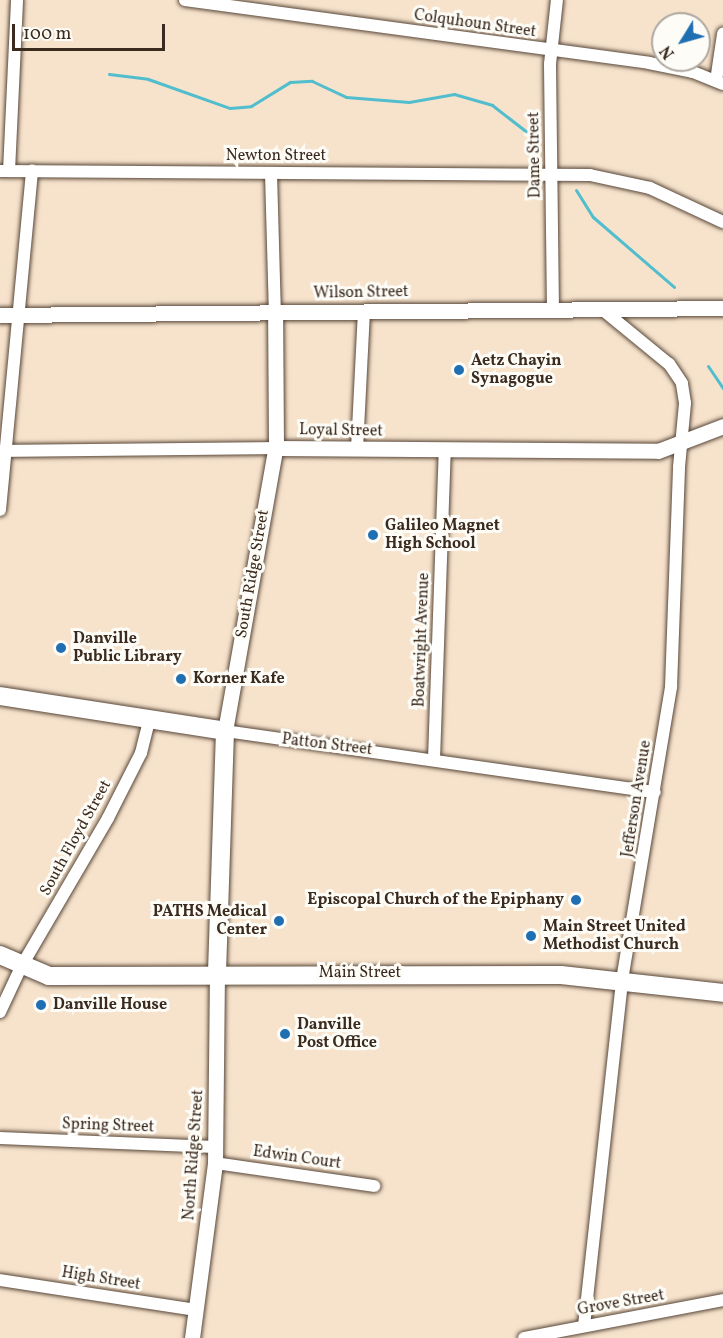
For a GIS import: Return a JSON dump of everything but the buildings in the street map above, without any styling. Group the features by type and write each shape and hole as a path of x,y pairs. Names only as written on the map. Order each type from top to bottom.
{"main road":[{"name":"Patton Street","path":"0,696 225,731"},
{"name":"South Ridge Street","path":"217,974 225,731"},
{"name":"Main Street","path":"0,955 21,968 49,976 561,975 723,993"}],"street":[{"path":"5,171 17,0"},
{"name":"Colquhoun Street","path":"185,0 649,63 719,83"},
{"name":"Dame Street","path":"553,310 551,51 557,0"},
{"path":"719,83 723,34"},
{"name":"Newton Street","path":"5,171 590,176 629,182 723,222"},
{"path":"0,510 32,171"},
{"name":"South Ridge Street","path":"225,731 276,448 271,173"},
{"name":"Wilson Street","path":"0,315 723,308"},
{"name":"Jefferson Avenue","path":"584,1326 622,980 655,792 675,647 680,445 685,404 675,371 645,341 603,310"},
{"path":"357,449 364,311"},
{"name":"Loyal Street","path":"4,451 276,448 658,451 680,445 723,426"},
{"name":"Boatwright Avenue","path":"434,759 444,450"},
{"name":"South Floyd Street","path":"0,1012 21,968 108,818 141,753 149,720"},
{"name":"Patton Street","path":"225,731 655,792"},
{"name":"North Ridge Street","path":"192,1338 215,1163 217,974"},
{"name":"Spring Street","path":"0,1138 215,1147"},
{"name":"Edwin Court","path":"215,1163 374,1186"},
{"name":"High Street","path":"0,1280 197,1310"},
{"name":"Grove Street","path":"525,1338 723,1300"}],"waterway":[{"path":"109,74 148,79 230,108 251,106 290,82 312,81 346,97 409,102 454,94 492,105 532,136"},
{"path":"576,190 593,217 674,287"},
{"path":"708,366 723,388"}],"place":[{"name":"Aetz Chayin Synagogue","path":"459,370"},
{"name":"Galileo Magnet High School","path":"373,535"},
{"name":"Danville Public Library","path":"61,648"},
{"name":"Korner Kafe","path":"181,679"},
{"name":"Episcopal Church of the Epiphany","path":"576,900"},
{"name":"PATHS Medical Center","path":"279,921"},
{"name":"Main Street United Methodist Church","path":"531,936"},
{"name":"Danville House","path":"41,1005"},
{"name":"Danville Post Office","path":"285,1034"}]}
